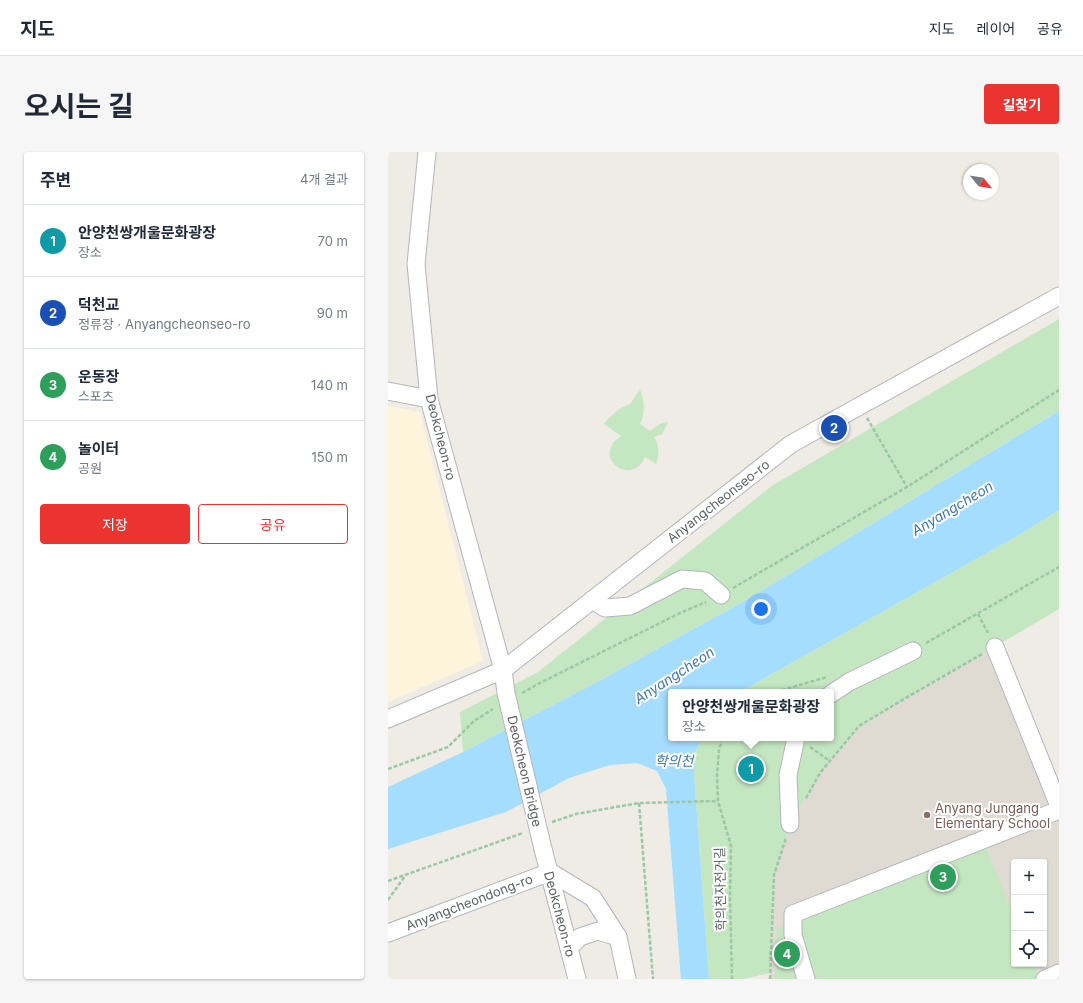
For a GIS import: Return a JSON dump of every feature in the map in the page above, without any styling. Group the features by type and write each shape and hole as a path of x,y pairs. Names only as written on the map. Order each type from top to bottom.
{"street":[{"name":"Deokcheon-ro","path":"427,152 416,264 430,399 504,670 506,693"},
{"name":"Anyangcheonseo-ro","path":"388,719 504,670 791,444 1059,296"},
{"path":"388,391 430,399"},
{"path":"592,600 605,608 630,606 682,579 705,581 721,595"},
{"path":"995,647 1059,806"},
{"path":"834,692 849,682 913,651"},
{"name":"Deokcheon Bridge","path":"506,693 543,849"},
{"path":"790,824 788,775 800,741"},
{"path":"806,979 793,935 793,914 1059,810"},
{"name":"Deokcheon-ro","path":"543,849 577,979"},
{"path":"550,872 593,898 618,936 627,979"},
{"name":"Anyangcheondong-ro","path":"388,932 550,872"},
{"path":"569,948 580,937 598,931 618,936"},
{"path":"1045,979 1059,973"}],"path":[{"path":"859,406 906,487"},
{"path":"805,799 820,773 859,726 995,647 978,614"},
{"name":"학의천자전거길","path":"722,741 719,750 717,775 718,801 731,846 730,896 732,979"},
{"path":"801,741 830,762"},
{"path":"662,802 718,801"},
{"path":"639,803 653,979"},
{"path":"770,979 774,875 790,824"},
{"path":"388,900 406,875"}],"shaded area":[{"path":"388,406 420,412 483,661 388,702"},
{"name":"Anyang Jungang Elementary School","path":"995,647 1059,806 1059,979 770,979 774,875 790,824 820,773 859,726 926,685"}],"green space":[{"path":"1059,319 1059,411 748,599 597,682 463,752 460,712 538,672 773,485"},
{"path":"640,390 644,407 640,424 650,431 665,422 668,422 662,434 654,437 658,450 656,464 645,457 639,466 631,470 623,470 616,466 611,460 610,452 613,444 621,436 604,424 619,409 630,404"},
{"path":"1059,510 1059,609 995,647 926,685 859,726 820,773 790,824 774,875 770,973 743,979 709,979 694,775 696,750 700,741 834,741 834,689 745,689 1019,535"},
{"path":"983,840 1011,909 1011,967 1035,967 1040,979 775,979 777,928 789,924 793,914"}],"water":[{"path":"1059,411 1059,510 1019,535 745,689 668,689 668,741 700,741 696,750 694,775 709,979 681,979 666,789 657,771 637,763 610,765 569,778 506,812 388,849 388,787 463,752 597,682 748,599"}],"place":[{"name":"덕천교","path":"834,428"},
{"name":"안양천쌍개울문화광장","path":"751,769"},
{"name":"Anyang Jungang Elementary School","path":"927,815"},
{"name":"운동장","path":"943,877"},
{"name":"놀이터","path":"787,954"}],"water label":[{"name":"Anyangcheon","path":"952,508"},
{"name":"Anyangcheon","path":"674,675"},
{"name":"학의천","path":"674,760"}]}
